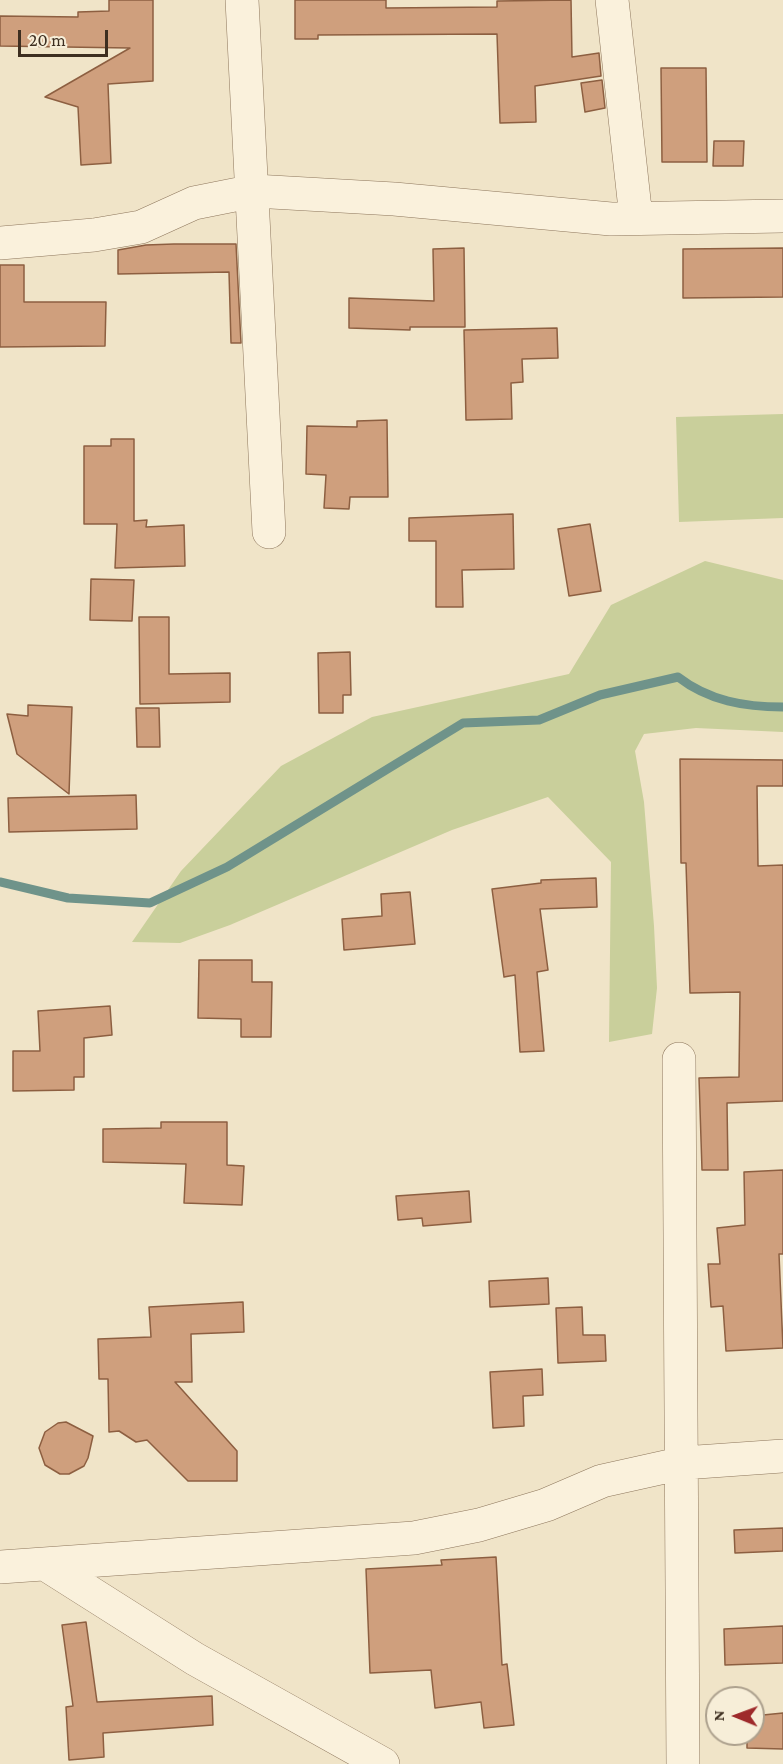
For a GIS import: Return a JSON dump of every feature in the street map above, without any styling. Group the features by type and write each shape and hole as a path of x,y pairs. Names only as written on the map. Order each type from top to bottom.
{"street":[{"path":"242,0 254,191 269,532"},
{"path":"612,0 636,218"},
{"path":"0,243 94,235 141,226 194,203 254,191 394,199 580,217 783,216"},
{"path":"679,1059 683,1764"},
{"path":"0,1567 414,1538 479,1525 535,1508 602,1480 683,1463 783,1456"},
{"path":"45,1564 195,1659 383,1764"}],"green space":[{"path":"783,414 783,518 679,522 676,417"},
{"path":"705,561 783,580 783,732 696,728 644,734 635,751 644,802 654,926 657,988 652,1034 609,1042 611,862 548,797 452,830 230,925 180,943 132,942 181,871 281,766 372,717 569,674 611,605"}],"building":[{"path":"109,0 153,0 153,81 108,84 111,163 81,165 78,107 45,97 130,48 0,46 0,16 78,17 78,12 109,11"},
{"path":"295,0 386,0 386,8 497,7 497,1 571,0 572,57 599,53 601,76 535,86 536,122 500,123 497,34 318,35 318,39 295,39"},
{"path":"661,68 706,68 707,162 662,162"},
{"path":"602,80 605,108 585,112 581,83"},
{"path":"714,141 744,141 743,166 713,166"},
{"path":"236,244 241,343 231,343 229,272 118,274 118,250 146,245"},
{"path":"464,248 465,327 410,327 410,330 349,328 349,298 434,301 433,249"},
{"path":"783,248 783,297 683,298 683,249"},
{"path":"0,265 24,265 24,302 106,302 105,346 0,347"},
{"path":"557,328 558,358 522,359 523,382 511,383 512,419 466,420 464,330"},
{"path":"387,420 388,497 350,497 349,509 324,508 326,475 306,474 307,426 357,427 357,421"},
{"path":"111,439 134,439 134,521 147,520 146,527 184,525 185,566 115,568 117,524 84,524 84,446 111,446"},
{"path":"513,514 514,569 462,570 463,607 436,607 436,541 409,541 409,518"},
{"path":"590,524 601,591 569,596 558,529"},
{"path":"91,579 134,580 132,621 90,620"},
{"path":"139,617 169,617 169,674 230,673 230,702 140,704"},
{"path":"350,652 351,695 343,695 343,713 319,713 318,653"},
{"path":"28,705 72,707 69,794 17,754 7,714 28,716"},
{"path":"136,708 159,708 160,747 137,747"},
{"path":"680,759 783,760 783,786 757,786 758,866 783,865 783,1101 727,1103 728,1170 702,1170 699,1078 739,1077 740,992 690,993 686,863 681,863"},
{"path":"136,795 137,829 9,832 8,798"},
{"path":"596,878 597,907 540,909 548,970 537,972 544,1051 520,1052 515,975 504,977 492,889 541,883 541,880"},
{"path":"410,892 415,944 344,950 342,919 382,916 381,894"},
{"path":"199,960 252,960 252,982 272,982 271,1037 241,1037 241,1019 198,1018"},
{"path":"110,1006 112,1035 84,1038 84,1077 74,1077 74,1090 13,1091 13,1051 40,1051 38,1011"},
{"path":"161,1122 227,1122 227,1165 244,1166 242,1205 184,1203 186,1164 103,1162 103,1129 161,1128"},
{"path":"783,1170 783,1254 779,1254 783,1348 726,1351 723,1306 711,1307 708,1264 720,1264 717,1228 745,1225 744,1172"},
{"path":"469,1191 471,1222 423,1226 422,1218 398,1220 396,1196"},
{"path":"548,1278 549,1304 490,1307 489,1281"},
{"path":"243,1302 244,1332 191,1334 192,1382 175,1382 237,1451 237,1481 188,1481 147,1440 136,1442 119,1431 109,1432 108,1379 99,1379 98,1339 151,1337 149,1307"},
{"path":"582,1307 583,1335 605,1335 606,1361 558,1363 556,1308"},
{"path":"542,1369 543,1395 523,1396 524,1426 493,1428 490,1372"},
{"path":"66,1422 93,1436 84,1466 69,1474 60,1474 45,1465 39,1448 45,1432 58,1423"},
{"path":"783,1528 783,1551 735,1553 734,1530"},
{"path":"496,1557 502,1665 507,1664 514,1725 484,1728 481,1702 435,1708 431,1670 370,1673 366,1569 442,1565 441,1560"},
{"path":"86,1622 97,1702 212,1696 213,1725 103,1733 104,1757 69,1760 66,1707 73,1706 62,1625"},
{"path":"783,1626 783,1663 725,1665 724,1629"},
{"path":"783,1713 783,1749 747,1748 747,1746 765,1746 765,1715"}],"waterway":[{"path":"0,882 68,898 150,903 227,867 463,723 539,720 600,695 678,677 702,692 728,701 755,706 783,707"}]}
